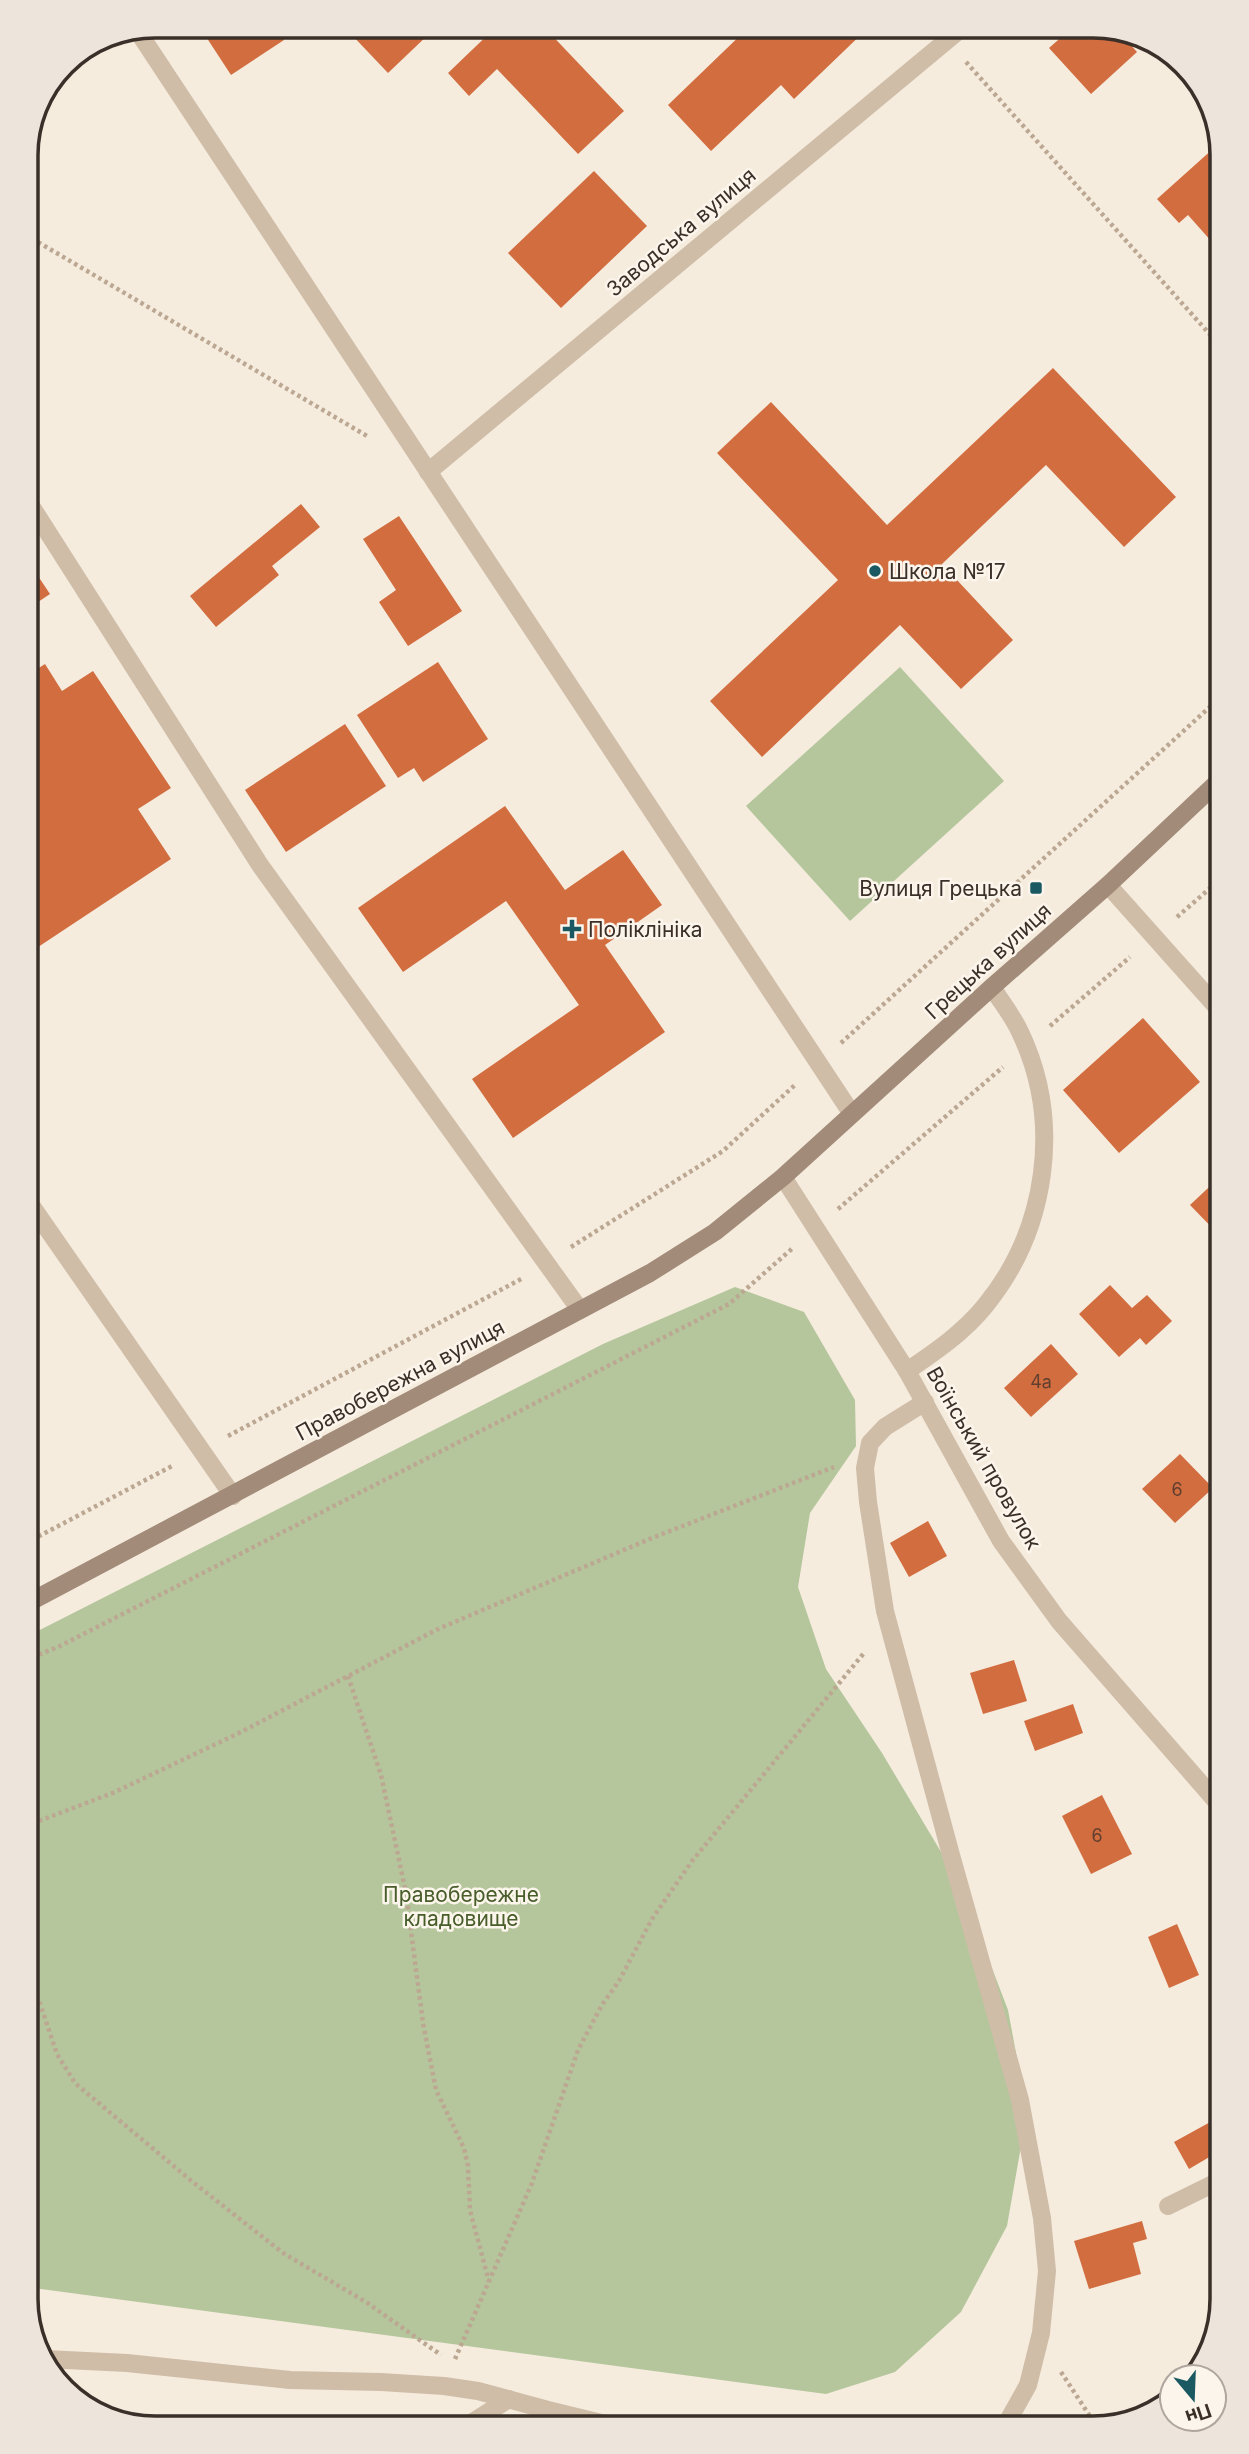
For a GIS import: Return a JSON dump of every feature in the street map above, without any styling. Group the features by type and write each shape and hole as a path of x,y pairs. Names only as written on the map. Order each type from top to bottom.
{"street":[{"path":"143,40 852,1114"},
{"name":"Заводська вулиця","path":"428,472 947,40"},
{"path":"39,518 260,865 580,1310"},
{"name":"Грецька вулиця","path":"783,1177 1210,790"},
{"path":"1108,885 1210,994"},
{"path":"907,1371 958,1334 984,1307 1006,1277 1036,1210 1043,1174 1045,1137 1042,1100 1033,1064 1019,1030 992,987"},
{"name":"Воїнський провулок","path":"783,1177 907,1371 1001,1541 1059,1621 1210,1794"},
{"name":"Правобережна вулиця","path":"38,1598 650,1273 715,1232 783,1177"},
{"path":"39,1216 233,1496"},
{"path":"925,1402 884,1427 870,1443 865,1468 868,1502 889,1624 1020,2100 1042,2218 1047,2272 1041,2333 1028,2385 1011,2416"},
{"path":"1168,2206 1210,2185"},
{"path":"56,2359 127,2363 290,2380 444,2386 478,2390 573,2415"},
{"path":"483,2415 509,2399"}],"path":[{"path":"947,40 1210,334"},
{"path":"39,243 369,437"},
{"path":"38,1536 505,1290 723,1151 1210,707"},
{"path":"38,1655 729,1304 1210,888"},
{"path":"38,1821 128,1786 239,1733 451,1623 652,1538 868,1454"},
{"path":"38,1998 57,2054 75,2083 189,2179 283,2253 366,2302 454,2364 532,2183 578,2050 652,1919 730,1812 889,1624"},
{"path":"348,1676 381,1775 406,1893 423,2023 436,2090 464,2148 468,2166 470,2210 489,2283"},
{"path":"1036,2352 1058,2368 1090,2416"},
{"path":"431,2415 444,2386"}],"green space":[{"path":"900,667 1004,781 850,921 746,806"},
{"name":"Правобережне кладовище","path":"735,1287 804,1312 855,1400 856,1446 810,1513 798,1587 826,1669 882,1753 959,1882 1008,2010 1027,2112 1007,2226 961,2312 895,2372 826,2394 38,2289 38,1631 603,1344"}],"building":[{"path":"207,38 283,38 284,40 231,75"},
{"path":"355,38 424,38 388,73"},
{"path":"484,38 555,38 624,111 578,154 497,69 469,96 448,73"},
{"path":"737,39 857,39 794,99 781,85 711,151 668,105"},
{"path":"1059,39 1101,39 1131,45 1137,52 1091,94 1049,48"},
{"path":"1210,152 1210,240 1188,215 1179,223 1157,199"},
{"path":"594,171 647,226 561,308 508,253"},
{"path":"1053,368 1176,497 1124,547 1046,465 942,564 1013,640 961,689 900,625 762,757 710,701 838,580 717,453 771,402 887,525"},
{"path":"301,504 320,527 272,566 279,575 216,627 190,596"},
{"path":"399,516 462,611 408,646 379,602 396,590 363,539"},
{"path":"39,577 50,594 39,601"},
{"path":"438,662 488,739 423,782 414,768 398,778 357,715"},
{"path":"45,664 62,691 93,671 171,788 138,809 171,859 39,947 39,668"},
{"path":"345,724 386,786 286,852 245,790"},
{"path":"505,806 565,890 623,850 662,905 605,945 665,1032 513,1138 472,1079 579,1005 506,901 403,972 358,908"},
{"path":"1143,1018 1200,1082 1119,1153 1063,1090"},
{"path":"1210,1186 1210,1226 1190,1205"},
{"path":"1110,1285 1132,1308 1147,1295 1172,1321 1146,1345 1140,1338 1119,1357 1079,1314"},
{"path":"1051,1344 1078,1374 1031,1417 1004,1388"},
{"path":"1180,1454 1210,1485 1210,1491 1175,1523 1142,1489"},
{"path":"928,1521 947,1556 909,1577 890,1543"},
{"path":"1014,1660 1027,1701 983,1714 970,1673"},
{"path":"1073,1704 1083,1733 1035,1751 1024,1721"},
{"path":"1102,1795 1132,1854 1091,1874 1062,1816"},
{"path":"1177,1924 1199,1975 1169,1988 1148,1937"},
{"path":"1210,2122 1210,2157 1189,2169 1174,2142"},
{"path":"1142,2221 1147,2239 1133,2243 1141,2274 1089,2289 1074,2241"}],"place":[{"name":"Школа №17","path":"875,571"},
{"name":"Вулиця Грецька","path":"1036,888"},
{"name":"Поліклініка","path":"572,929"}]}
